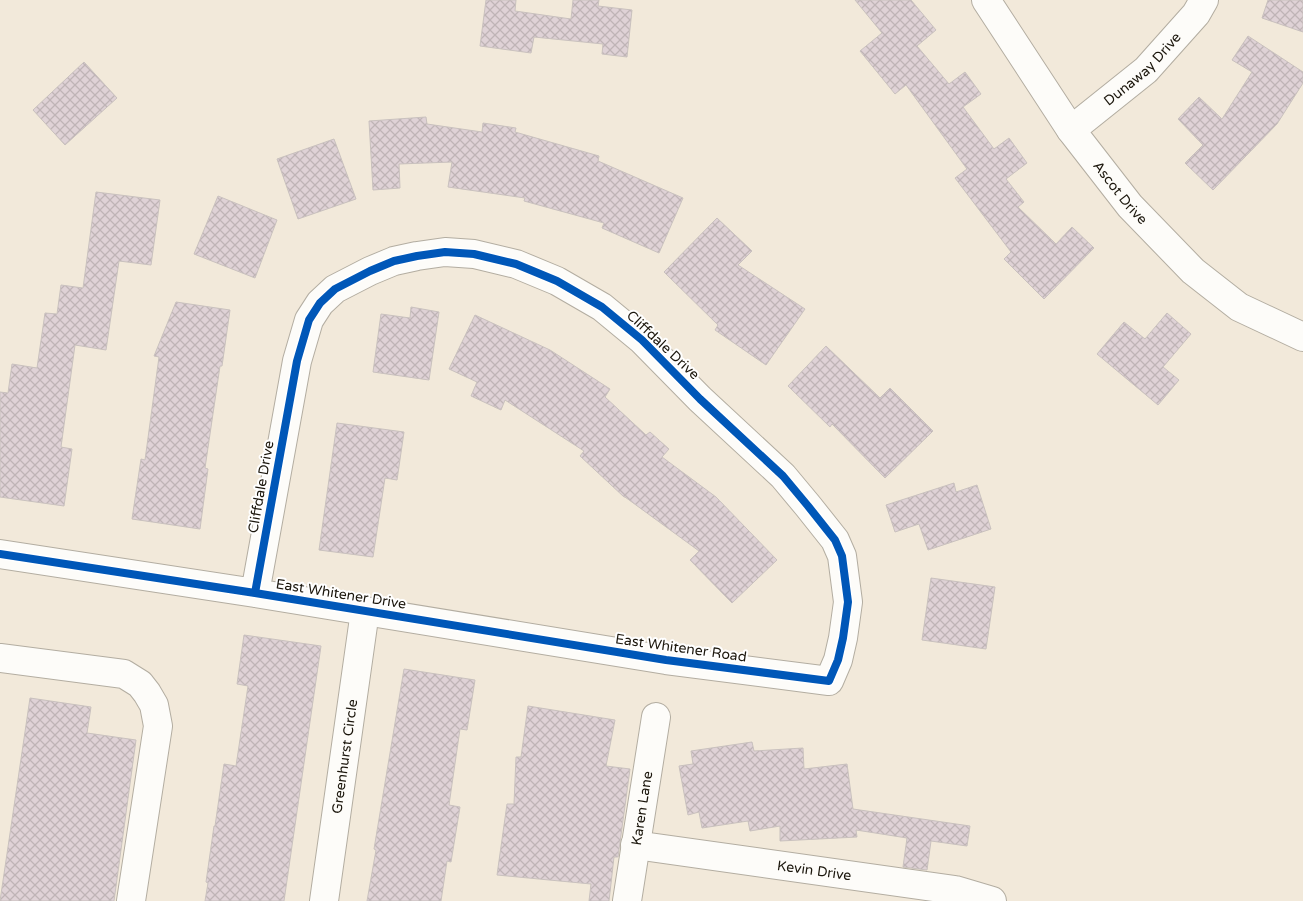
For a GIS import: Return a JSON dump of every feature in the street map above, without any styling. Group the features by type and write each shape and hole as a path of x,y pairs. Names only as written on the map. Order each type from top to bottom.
{"street":[{"name":"Ascot Drive","path":"986,0 1071,130 1130,206 1193,271 1239,307 1303,337"},
{"name":"Dunaway Drive","path":"1071,130 1146,70 1196,14 1204,0"},
{"name":"Cliffdale Drive","path":"255,593 298,361 309,320 320,303 335,289 394,261 445,252 474,254 516,264 557,281 602,307 642,340 700,399 783,476 808,506 836,540 842,556 848,602 838,660 829,681"},
{"name":"East Whitener Drive","path":"0,554 530,638"},
{"name":"Greenhurst Circle","path":"324,901 365,611"},
{"name":"East Whitener Road","path":"530,638 666,660 829,681"},
{"path":"0,658 124,674 140,684 154,705 158,726 131,901"},
{"name":"Karen Lane","path":"627,901 656,717"},
{"name":"Kevin Drive","path":"635,845 955,890 992,901"}],"building":[{"path":"486,0 516,0 515,11 571,19 573,0 599,0 598,6 632,10 627,57 602,54 603,44 534,37 531,53 480,46"},
{"path":"855,0 911,0 936,30 917,46 949,84 965,72 981,94 963,107 994,149 1009,138 1027,163 1006,179 1024,202 1018,207 1056,244 1072,227 1094,248 1044,299 1004,259 1011,252 955,178 967,169 906,85 895,94 860,51 882,33"},
{"path":"1268,0 1303,0 1303,32 1262,18"},
{"path":"1248,36 1303,72 1303,83 1277,124 1213,190 1185,163 1203,145 1178,119 1199,97 1222,119 1252,72 1232,60"},
{"path":"84,62 117,98 65,145 33,110"},
{"path":"426,117 427,124 482,132 483,123 516,128 515,132 599,156 598,161 683,198 659,253 602,228 604,223 524,201 525,198 448,187 452,162 399,164 400,188 373,190 369,121"},
{"path":"334,139 356,199 298,219 277,159"},
{"path":"96,192 160,200 151,265 119,261 106,350 75,345 61,447 72,449 64,506 0,497 0,392 8,393 12,364 37,368 45,313 57,314 61,285 83,288"},
{"path":"218,196 277,220 255,278 194,254"},
{"path":"717,218 752,251 738,265 805,309 766,365 715,330 718,325 664,272"},
{"path":"176,302 230,310 205,468 208,469 200,529 132,519 141,459 145,460 159,357 154,356"},
{"path":"411,307 439,312 429,380 373,372 381,314 410,318"},
{"path":"1167,313 1191,334 1163,367 1179,380 1158,405 1097,354 1124,322 1145,339"},
{"path":"475,315 550,350 610,389 605,397 646,435 650,432 669,449 662,457 716,497 777,560 732,603 690,560 699,551 624,497 580,456 584,451 505,400 501,410 471,396 477,382 449,369"},
{"path":"826,346 880,398 890,388 933,431 885,478 832,424 830,427 788,386"},
{"path":"337,423 404,432 397,480 385,478 373,557 319,550"},
{"path":"954,483 956,492 977,485 991,529 928,550 919,524 895,532 886,505"},
{"path":"931,578 995,587 986,649 922,640"},
{"path":"244,635 321,646 284,901 205,901 208,883 206,882 224,764 236,766 248,686 237,684"},
{"path":"404,669 475,680 467,730 460,729 449,805 460,807 451,862 447,861 441,901 367,901 376,850 374,849"},
{"path":"30,698 91,707 87,733 136,740 114,901 0,901"},
{"path":"528,706 615,720 606,766 630,769 618,857 614,857 609,901 589,901 591,884 497,875 507,804 514,804 516,757 521,757"},
{"path":"752,742 754,751 803,748 804,769 847,764 853,809 970,826 967,846 931,841 927,870 903,867 907,838 856,830 857,837 780,841 780,826 750,831 748,821 702,828 699,812 688,815 679,766 693,764 691,751"}],"cycle path":[{"path":"0,554 255,593 666,660 829,681 838,660 848,602 842,556 835,540 783,476 700,399 642,340 602,307 557,281 516,264 474,254 445,252 394,261 370,271 335,289 320,303 309,320 297,361 255,593"}]}
